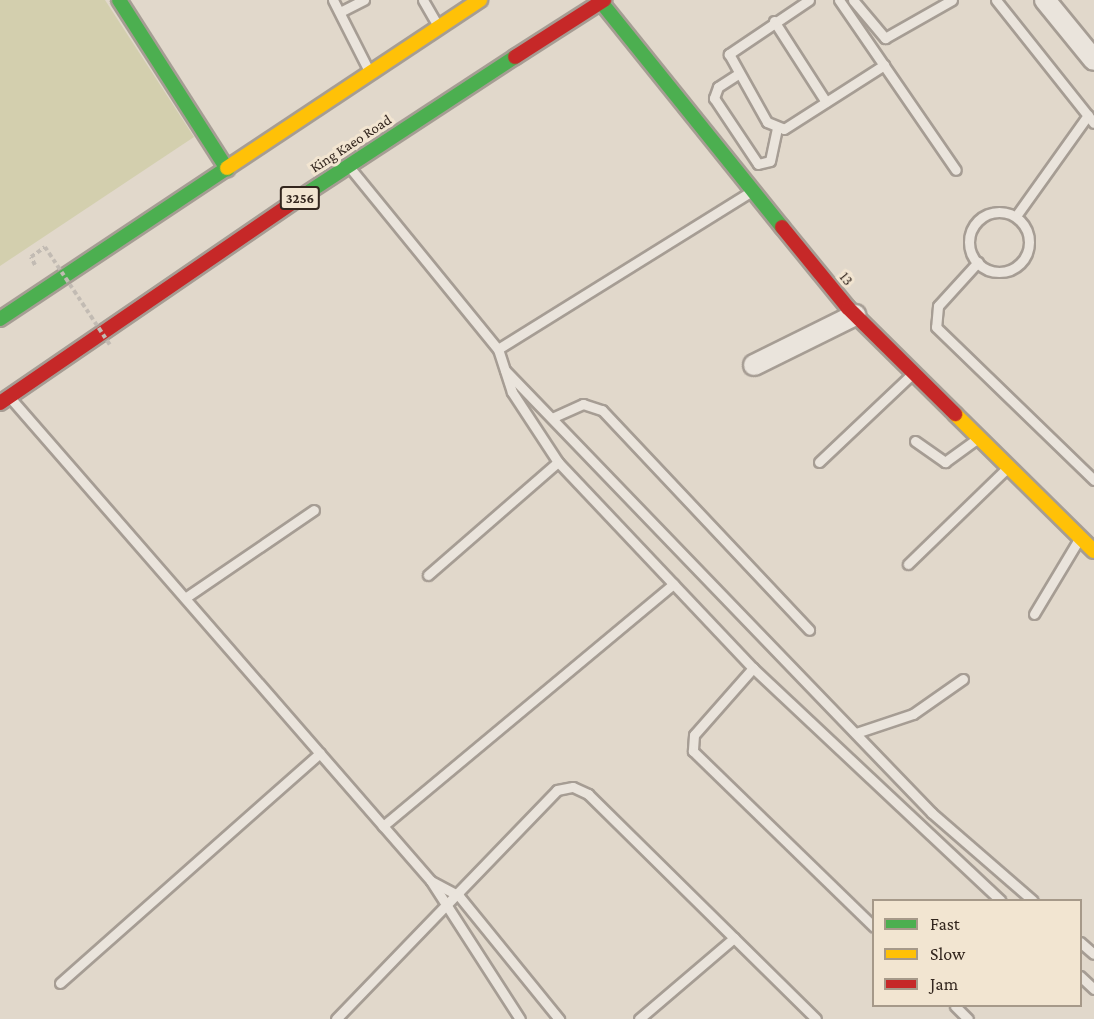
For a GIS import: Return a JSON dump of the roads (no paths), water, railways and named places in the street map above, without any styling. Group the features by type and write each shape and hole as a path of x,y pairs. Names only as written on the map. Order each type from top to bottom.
{"main road":[{"path":"119,0 227,169"},
{"path":"0,319 480,0"},
{"name":"King Kaeo Road","path":"5,400 348,165 603,1"},
{"name":"13","path":"603,1 855,315 1006,468 1094,551"}],"street":[{"path":"1045,0 1094,60"},
{"path":"753,365 855,315"}],"lane":[{"path":"333,0 370,74"},
{"path":"340,12 364,0"},
{"path":"423,0 439,28"},
{"path":"738,74 718,87 714,98 758,164 770,161 777,129 738,74 729,54 733,47 809,0"},
{"path":"839,0 956,170"},
{"path":"854,0 885,38 952,0"},
{"path":"996,0 1094,123"},
{"path":"774,21 826,102"},
{"path":"777,129 826,102 884,65"},
{"path":"1016,216 1088,115"},
{"path":"348,165 498,349 512,392 558,462 753,668 999,899"},
{"path":"498,349 754,189"},
{"path":"996,212 1016,216 1030,242 1023,260 998,272 978,262 969,238 978,220 996,212"},
{"path":"978,262 938,306 936,327 1094,480"},
{"path":"505,370 554,417 932,813 1031,899"},
{"path":"819,462 912,374"},
{"path":"5,400 186,598 431,881 445,908 520,1019"},
{"path":"554,417 583,404 602,410 809,630"},
{"path":"915,441 945,462 977,439"},
{"path":"428,575 558,462"},
{"path":"908,564 1006,468"},
{"path":"186,598 314,510"},
{"path":"1034,614 1079,537"},
{"path":"383,826 673,584"},
{"path":"753,668 694,735 693,751 872,926"},
{"path":"855,733 913,714 963,679"},
{"path":"60,983 320,753"},
{"path":"336,1019 459,896 558,790 573,787 588,794 816,1019"},
{"path":"431,881 459,896 559,1019"},
{"path":"639,1019 734,938"},
{"path":"1082,944 1094,954"},
{"path":"1082,978 1094,989"},
{"path":"957,1007 968,1019"}]}
